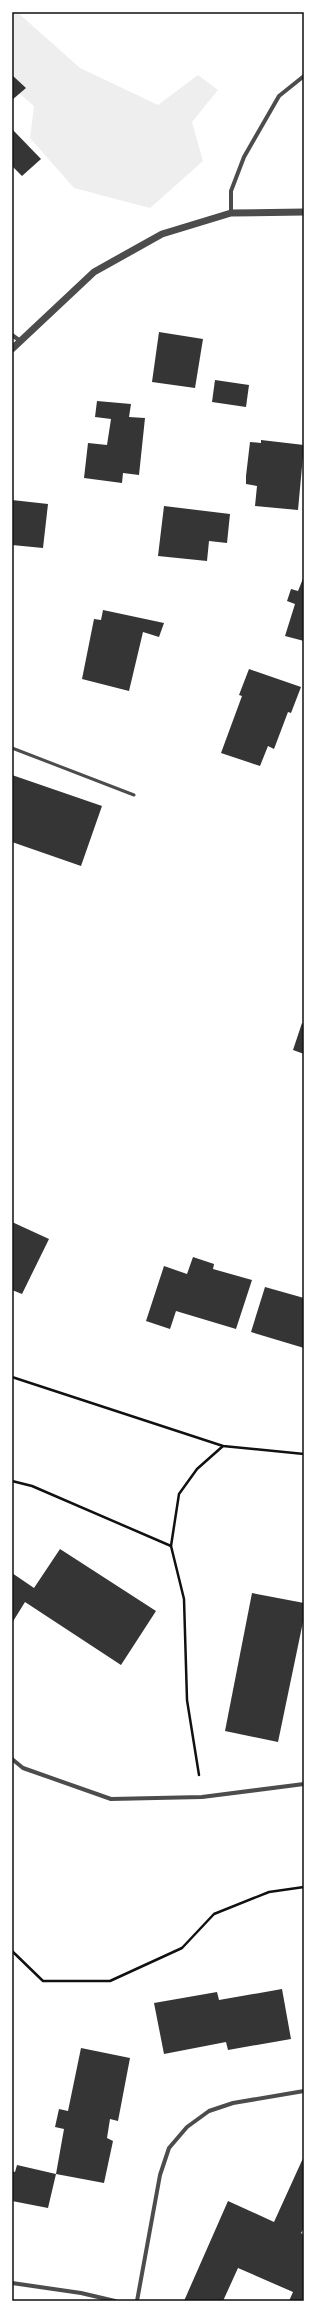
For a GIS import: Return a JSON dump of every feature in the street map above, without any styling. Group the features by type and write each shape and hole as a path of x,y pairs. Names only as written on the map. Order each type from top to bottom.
{"street":[{"path":"231,213 231,191 244,157 278,96 304,76"},
{"path":"12,349 19,340 94,272 162,234 231,213 304,212"},
{"path":"12,334 19,340"},
{"path":"12,1759 23,1768 111,1799 202,1797 304,1784"},
{"path":"137,2301 160,2175 169,2148 187,2128 209,2112 233,2103 304,2091"},
{"path":"12,2283 82,2293 115,2301"}],"lane":[{"path":"12,748 134,795"}],"path":[{"path":"12,1377 223,1446 304,1454"},
{"path":"202,1797 187,1700 184,1599 171,1546 179,1494 197,1468 223,1446"},
{"path":"12,1481 32,1486 171,1546"},
{"path":"12,1951 43,1981 110,1981 182,1948 214,1914 269,1892 304,1887"}],"shaded area":[{"path":"12,12 17,12 80,68 158,105 198,75 218,90 192,122 203,161 150,208 74,188 30,138 34,106 12,87"}],"building":[{"path":"12,75 26,88 12,100"},
{"path":"12,129 41,159 22,176 12,166"},
{"path":"159,332 203,339 195,388 152,382"},
{"path":"215,380 249,385 246,407 212,402"},
{"path":"97,401 131,404 129,417 145,418 139,475 123,473 122,483 84,478 88,443 107,445 111,419 95,417"},
{"path":"261,440 304,445 298,510 255,506 257,486 246,484 246,476 250,442 261,443"},
{"path":"12,500 48,504 43,548 12,545"},
{"path":"164,506 230,514 227,543 209,541 207,561 158,556"},
{"path":"304,576 304,641 285,636 295,604 287,601 291,589 298,591"},
{"path":"103,610 164,623 159,637 143,632 129,691 82,679 94,619 101,620"},
{"path":"249,669 301,687 291,713 288,712 274,749 268,746 260,766 221,753 242,696 239,695"},
{"path":"12,775 102,806 81,866 12,842"},
{"path":"302,1023 304,1024 304,1054 293,1050"},
{"path":"12,1222 49,1239 22,1294 12,1290"},
{"path":"193,1257 214,1264 213,1269 252,1280 236,1329 176,1311 170,1329 146,1321 164,1266 187,1274"},
{"path":"265,1287 304,1298 304,1348 251,1332"},
{"path":"60,1549 156,1611 121,1665 25,1602 12,1623 12,1573 34,1588"},
{"path":"252,1593 304,1603 304,1617 278,1742 225,1731"},
{"path":"282,1989 291,2039 228,2050 226,2042 164,2054 154,2003 217,1992 219,2000"},
{"path":"81,2048 130,2058 118,2121 110,2119 107,2138 113,2141 104,2183 56,2174 64,2129 55,2127 59,2109 68,2111"},
{"path":"304,2156 304,2228 301,2233 304,2235 304,2301 289,2301 293,2292 238,2268 223,2301 184,2301 228,2201 274,2222"},
{"path":"17,2165 56,2174 48,2208 12,2201 12,2171 15,2172"}]}
